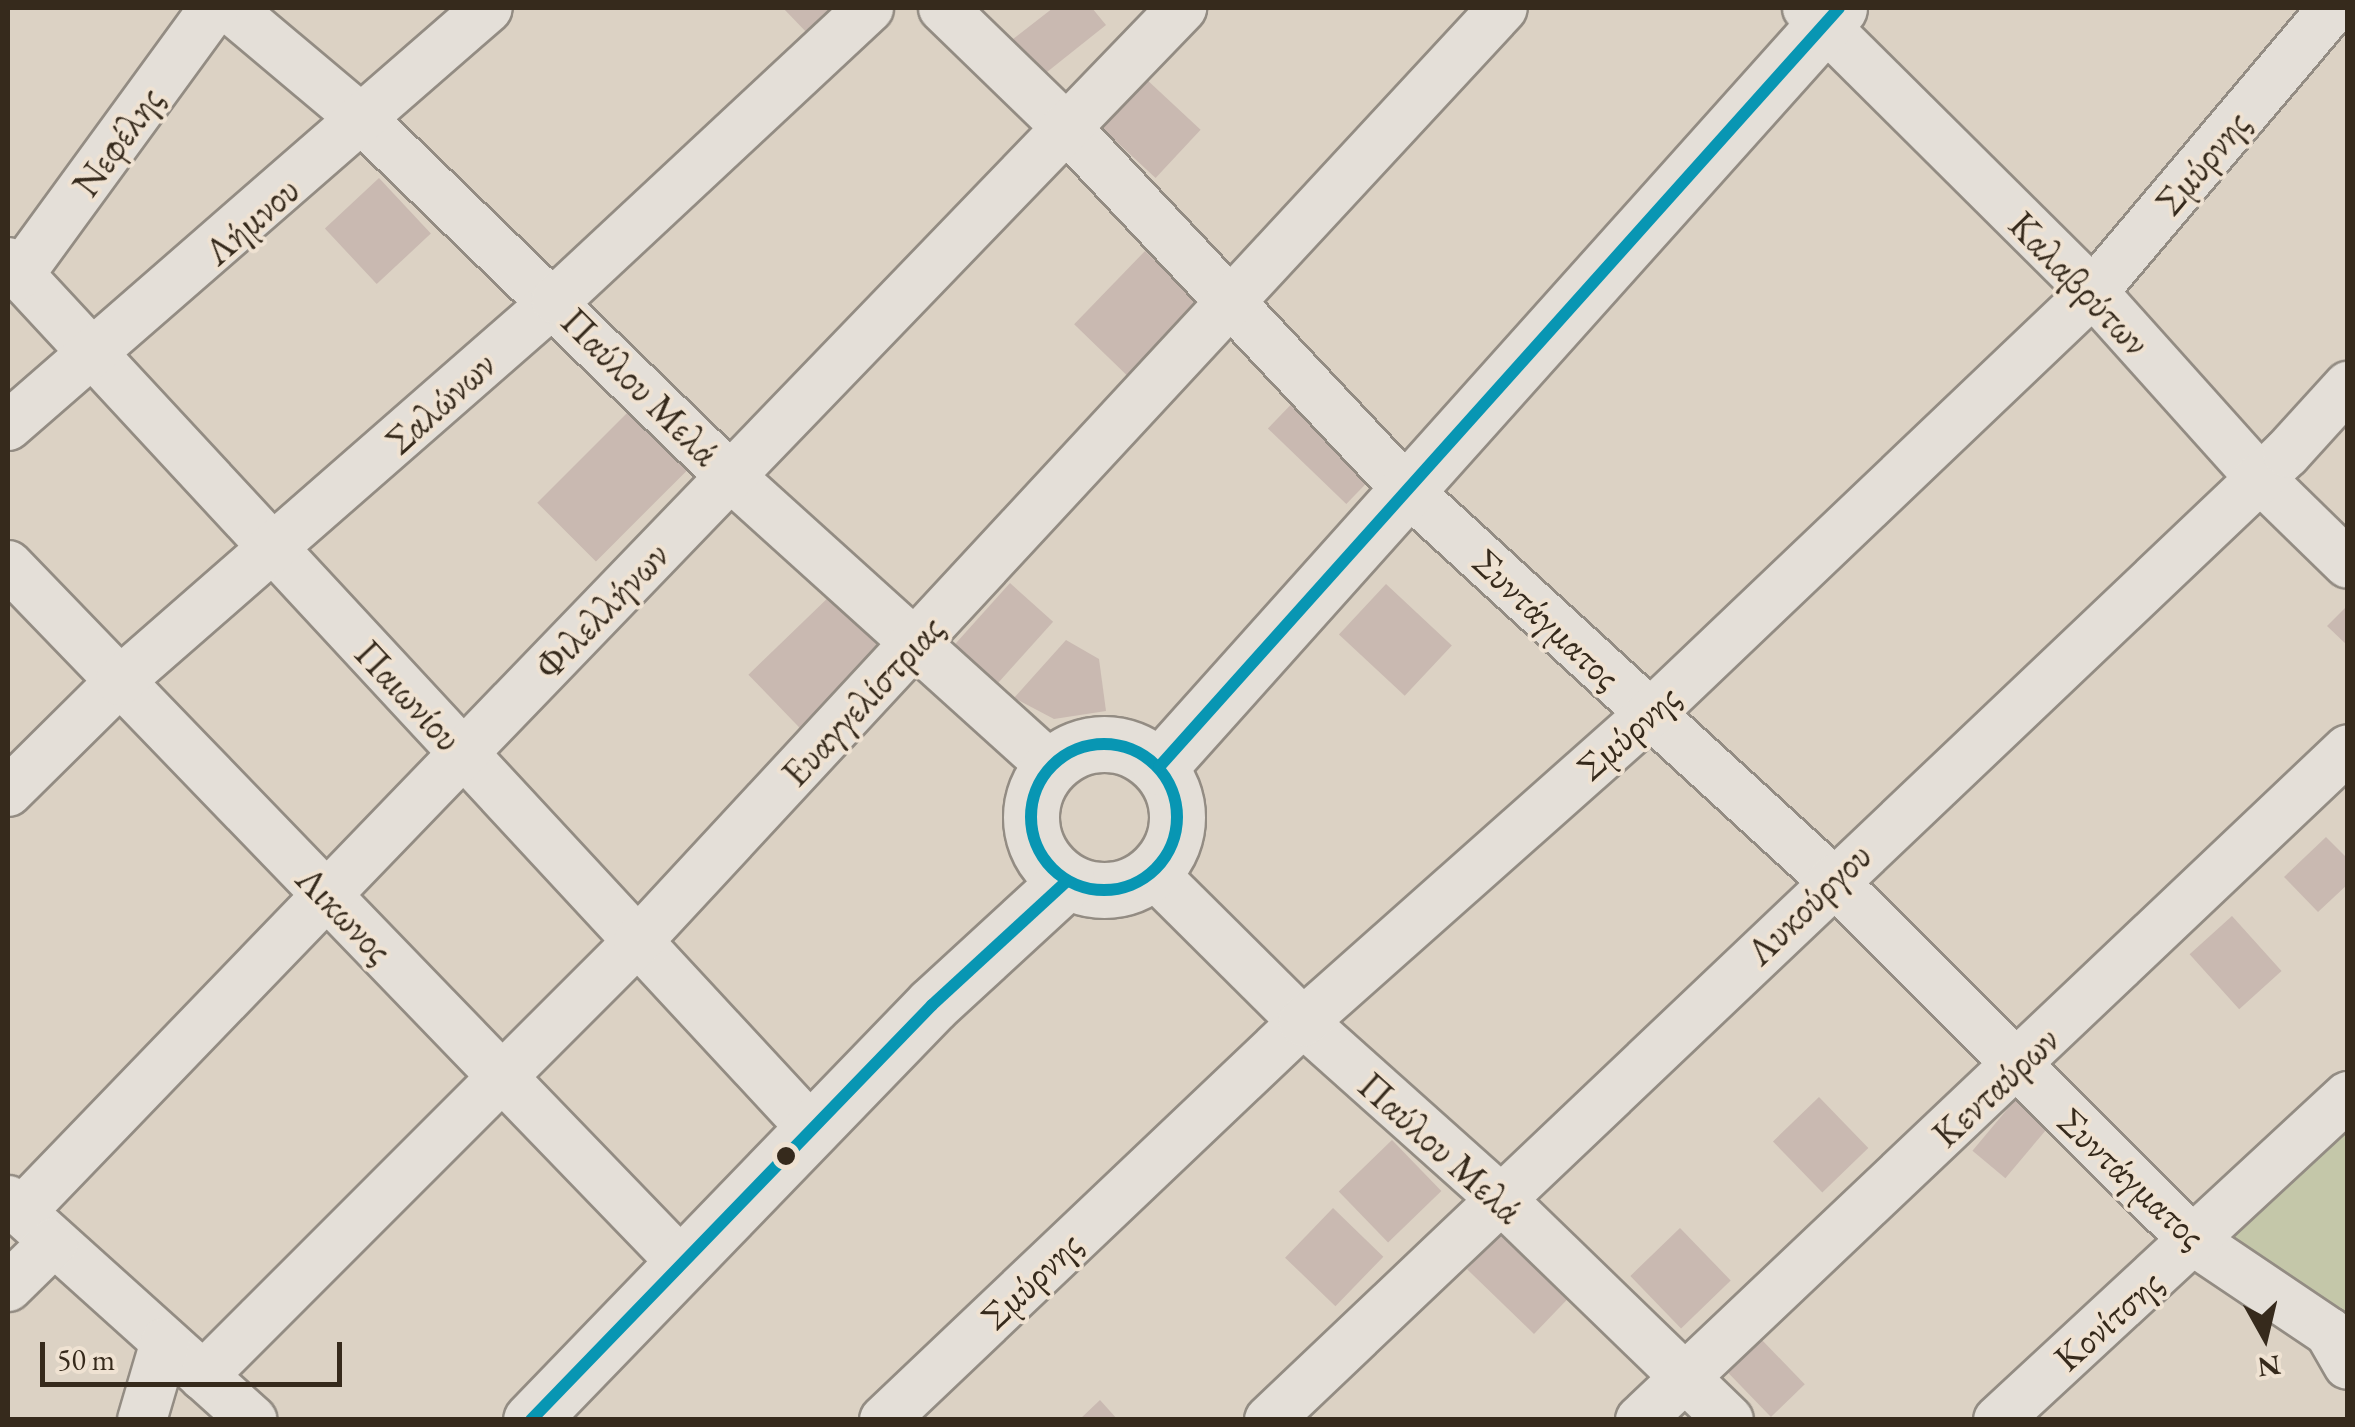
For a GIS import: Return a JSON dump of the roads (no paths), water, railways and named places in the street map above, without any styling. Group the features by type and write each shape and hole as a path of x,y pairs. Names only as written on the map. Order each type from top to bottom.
{"street":[{"name":"Νεφέλης","path":"13,268 214,8"},
{"name":"Παύλου Μελά","path":"230,8 364,121 556,300 730,476 1050,765"},
{"name":"Λήμνου","path":"8,426 95,356 488,8"},
{"name":"Σαλώνων","path":"8,792 120,681 275,550 556,300 868,8"},
{"name":"Συντάγματος","path":"944,8 1066,128 1406,490 1832,880 2015,1068 2195,1242 2329,1332 2348,1365"},
{"name":"Φιλελλήνων","path":"8,1287 27,1218 326,895 1182,8"},
{"name":"Ευαγγελίστριας","path":"203,1376 505,1079 638,941 1503,8"},
{"name":"Σμύρνης","path":"884,1420 1302,1022 1650,714 2093,292 2333,8"},
{"name":"Καλαβρύτων","path":"1823,13 2093,292 2259,477 2348,564"},
{"path":"1159,768 1823,13"},
{"name":"Παιωνίου","path":"13,268 811,1128"},
{"name":"Λυκούργου","path":"1268,1420 1504,1202 1832,880 2259,477 2348,386"},
{"name":"Λικωνος","path":"8,566 682,1262"},
{"path":"1105,744 1140,752 1159,768 1171,786 1176,827 1154,874 1106,891 1068,881 1042,859 1030,828 1032,794 1050,765 1070,751 1105,744"},
{"name":"Κενταύρων","path":"1640,1420 2348,749"},
{"name":"Παύλου Μελά","path":"1154,874 1302,1022 1504,1202 1729,1420"},
{"path":"530,1420 811,1128 1068,881"},
{"name":"Κονίτσης","path":"1998,1420 2195,1242 2348,1096"},
{"path":"27,1218 252,1420"},
{"path":"142,1420 166,1342"}]}
